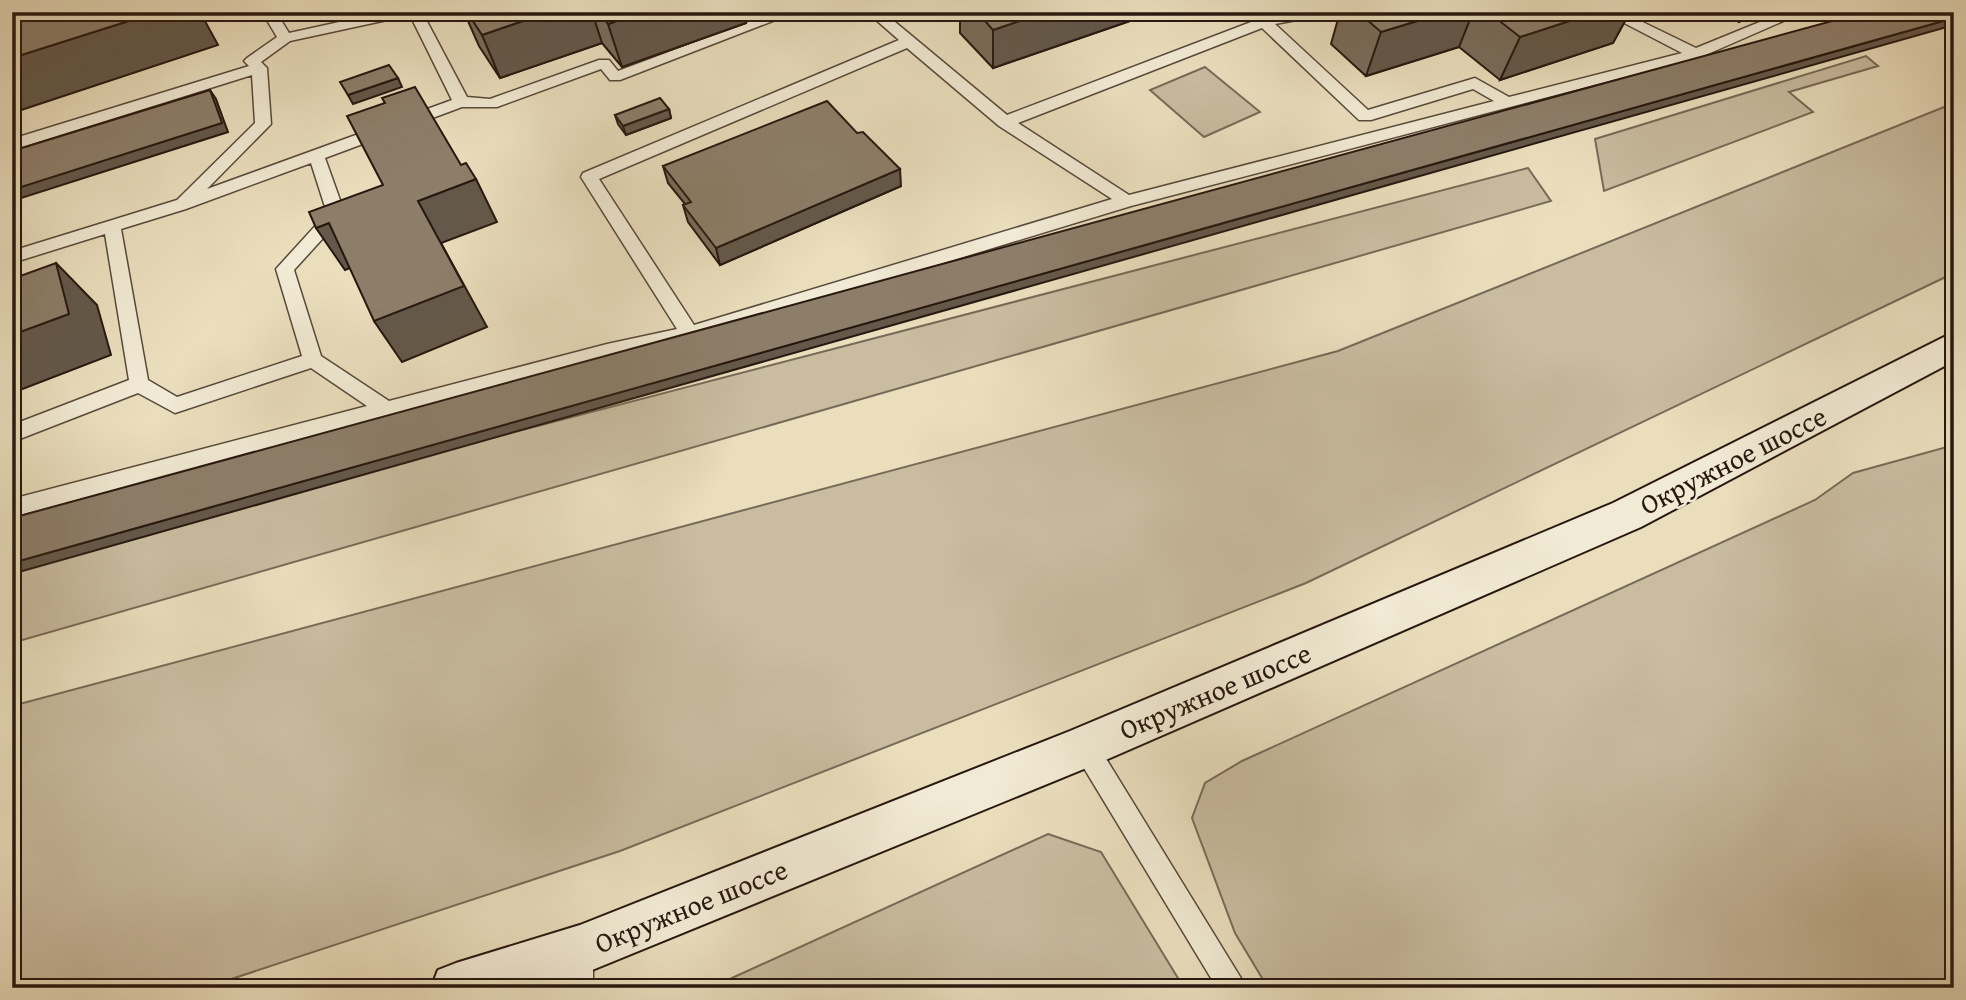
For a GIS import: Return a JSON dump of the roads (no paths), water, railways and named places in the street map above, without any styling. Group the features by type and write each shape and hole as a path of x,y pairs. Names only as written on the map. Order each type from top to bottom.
{"main road":[{"name":"Окружное шоссе","path":"456,988 580,969 1085,747 1627,515 1954,345"}],"lane":[{"path":"269,12 285,38"},
{"path":"180,205 263,124 259,68 252,61 285,38 406,12"},
{"path":"415,12 461,102"},
{"path":"12,257 180,205 461,102 491,104 604,63 615,77 789,12"},
{"path":"1005,122 1264,22 1318,12"},
{"path":"1610,12 1696,54"},
{"path":"882,14 908,42 1005,122 1127,201"},
{"path":"12,508 607,351 690,332 1127,201 1696,54 1785,14"},
{"path":"1264,22 1365,116 1475,83 1506,102"},
{"path":"690,332 589,177 908,42"},
{"path":"12,145 259,68"},
{"path":"317,157 336,214 285,269 313,360 386,410"},
{"path":"112,228 139,384 175,405 313,360"},
{"path":"12,434 139,384"},
{"path":"1085,747 1233,988"}]}
